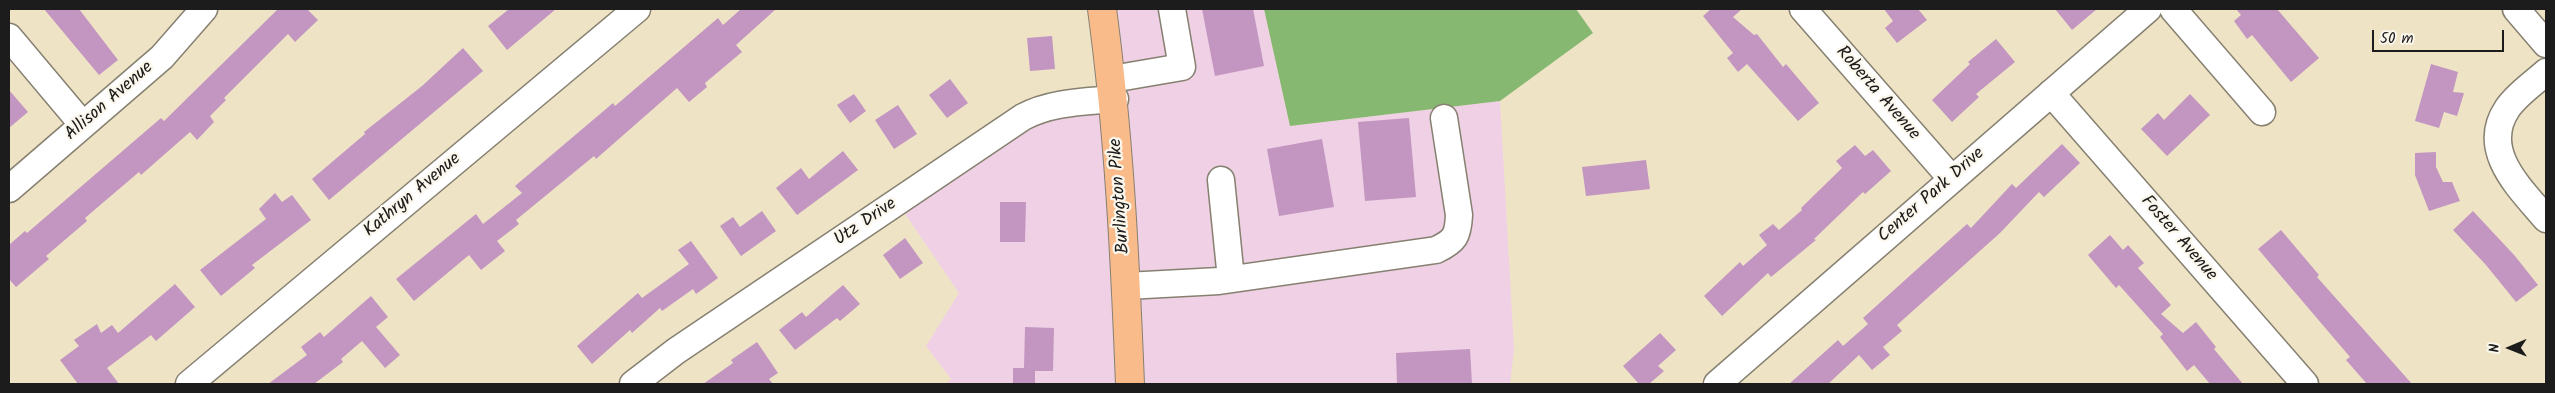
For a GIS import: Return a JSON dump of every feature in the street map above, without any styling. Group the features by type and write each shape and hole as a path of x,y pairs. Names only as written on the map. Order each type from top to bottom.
{"main road":[{"name":"Burlington Pike","path":"1102,9 1113,89 1126,286 1130,384"}],"street":[{"name":"Allison Avenue","path":"9,189 162,57 204,9"},
{"name":"Kathryn Avenue","path":"189,384 637,9"},
{"name":"Utz Drive","path":"633,384 676,351 1023,117 1038,110 1182,67 1172,9"},
{"name":"Roberta Avenue","path":"1803,9 1951,178"},
{"name":"Center Park Drive","path":"1717,384 1951,178 2148,9"},
{"path":"2173,9 2262,112"},
{"path":"2516,9 2546,44"},
{"path":"9,37 83,125"},
{"path":"2546,72 2507,108 2499,134 2499,148 2508,173 2546,219"},
{"name":"Foster Avenue","path":"2051,93 2305,384"},
{"path":"1126,286 1231,279 1436,250 1452,242 1458,228 1459,215 1444,118"},
{"path":"1222,180 1231,279"}],"shaded area":[{"path":"1102,9 1264,9 1290,126 1500,101 1514,349 1510,384 946,384 951,379 926,346 959,293 897,202 1038,110 1114,99"}],"green space":[{"path":"1264,9 1576,9 1593,33 1500,101 1290,126"}],"building":[{"path":"44,9 79,9 118,60 99,75"},
{"path":"278,9 307,9 318,20 295,42 288,34 224,98 226,100 210,116 214,122 197,140 190,132 141,175 139,172 85,218 87,221 46,256 49,259 16,287 9,279 9,245 25,231 27,233 161,118 164,121"},
{"path":"509,9 556,9 507,50 488,26"},
{"path":"741,9 776,9 736,45 742,52 705,83 707,87 689,102 677,88 596,159 594,156 516,220 519,224 497,241 505,251 481,270 469,255 414,301 396,279 476,214 483,224 522,193 515,186 613,103 615,106 718,18 723,25"},
{"path":"1202,9 1253,9 1264,66 1215,76"},
{"path":"1711,9 1742,9 1733,17 1754,35 1757,34 1783,67 1786,64 1819,103 1798,121 1747,64 1738,72 1727,58 1733,53 1703,16"},
{"path":"1884,9 1918,9 1927,20 1897,43 1885,28 1893,21"},
{"path":"2055,9 2097,9 2072,30"},
{"path":"2236,9 2277,9 2319,58 2291,82 2252,35 2247,39 2234,21 2241,15"},
{"path":"1052,36 1055,69 1030,71 1027,38"},
{"path":"1996,39 2015,62 1976,94 1979,97 1952,122 1932,100 1970,64 1968,62"},
{"path":"463,48 483,71 329,200 312,179 365,134 364,132 422,86"},
{"path":"2431,64 2458,72 2453,92 2464,93 2457,116 2444,112 2439,128 2415,121"},
{"path":"950,79 968,103 947,118 929,95"},
{"path":"9,90 28,112 9,128"},
{"path":"854,94 866,111 850,123 837,105"},
{"path":"2190,94 2210,115 2167,156 2141,129 2158,113 2164,120"},
{"path":"898,105 917,134 894,149 875,120"},
{"path":"1409,118 1416,197 1365,201 1358,122"},
{"path":"1322,139 1334,207 1279,216 1267,149"},
{"path":"2062,144 2080,163 2044,197 2039,192 2000,233 1897,325 1902,331 1883,347 1890,355 1872,370 1859,355 1828,384 1789,384 1838,340 1843,346 1868,324 1863,318 1967,224 1971,228 2012,184 2016,188"},
{"path":"1855,145 1865,156 1873,150 1891,171 1865,194 1863,192 1814,239 1816,240 1771,277 1768,273 1722,316 1704,296 1740,262 1743,266 1767,245 1759,235 1773,224 1779,230 1802,210 1801,208 1842,168 1836,161"},
{"path":"843,151 858,170 797,215 776,188 801,168 809,179"},
{"path":"2436,152 2436,167 2443,182 2452,182 2460,201 2429,211 2415,175 2415,153"},
{"path":"1646,160 1650,189 1586,196 1582,167"},
{"path":"275,193 282,202 292,195 311,220 252,265 255,268 221,296 200,270 266,219 259,209"},
{"path":"1000,202 1026,202 1025,242 1000,242"},
{"path":"762,211 776,231 741,256 720,226 733,217 740,227"},
{"path":"2473,211 2515,256 2538,285 2516,302 2486,265 2453,230"},
{"path":"2281,230 2319,275 2317,277 2412,384 2367,384 2346,360 2350,357 2258,249"},
{"path":"2110,235 2123,250 2128,245 2144,263 2138,268 2171,305 2161,314 2183,333 2196,322 2216,347 2214,349 2243,384 2210,384 2194,365 2187,371 2160,337 2163,334 2119,285 2116,288 2088,255"},
{"path":"905,238 923,263 900,279 883,255"},
{"path":"691,241 718,278 696,294 693,289 662,311 660,308 632,333 630,330 592,364 577,346 638,293 642,298 689,264 678,250"},
{"path":"175,284 195,307 156,341 151,335 107,368 119,384 78,384 60,360 79,346 74,340 97,324 101,333 112,325 118,333"},
{"path":"843,285 860,304 840,321 837,318 795,350 779,330 802,312 806,317"},
{"path":"371,296 388,317 376,327 400,355 385,368 362,341 341,359 343,362 314,384 268,384 307,355 301,347 320,332 324,337"},
{"path":"1025,327 1054,328 1053,371 1035,371 1035,384 1013,384 1013,368 1024,368"},
{"path":"1660,333 1676,350 1658,366 1664,371 1649,384 1639,384 1623,366"},
{"path":"757,342 778,373 769,379 773,384 703,384 733,363 731,360"},
{"path":"1470,349 1472,384 1397,384 1396,353"}]}
